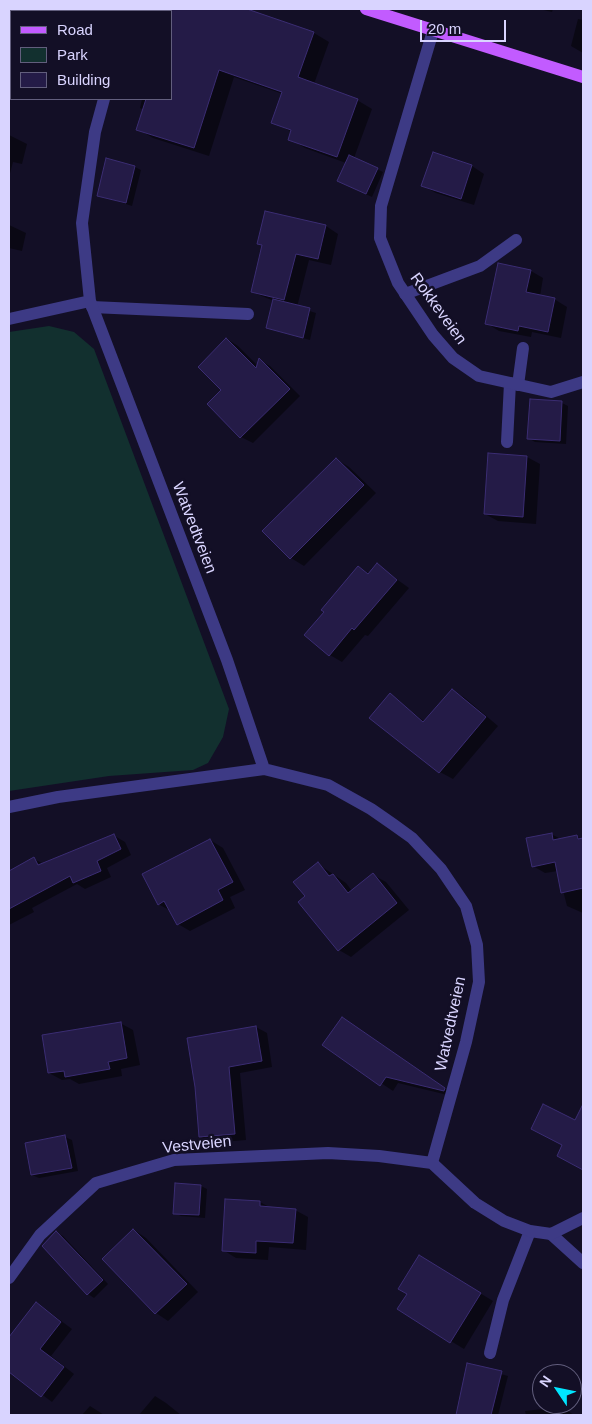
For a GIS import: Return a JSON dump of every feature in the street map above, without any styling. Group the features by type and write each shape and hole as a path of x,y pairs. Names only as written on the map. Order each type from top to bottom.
{"main road":[{"path":"366,9 583,77"}],"street":[{"name":"Rokkeveien","path":"433,31 381,206 380,238 398,283 433,335 453,358 480,376 551,392 583,382"},
{"name":"Watvedtveien","path":"104,100 96,132 82,223 91,304 227,660 264,769"},
{"path":"406,294 480,266 516,240"},
{"path":"9,319 91,304 248,314"},
{"path":"507,442 514,384 523,348"},
{"name":"Watvedtveien","path":"9,806 58,797 264,769 328,786 371,809 412,838 441,870 466,906 477,945 479,982 466,1042 432,1164"},
{"name":"Vestveien","path":"9,1278 40,1235 96,1183 174,1160 328,1153 379,1156 432,1164"},
{"path":"432,1164 475,1203 504,1221 530,1231 551,1234 583,1263"},
{"path":"551,1234 583,1218"},
{"path":"490,1353 504,1300 530,1231"}],"green space":[{"path":"49,326 74,332 94,349 229,709 223,737 208,763 193,770 109,776 9,791 9,332"}],"building":[{"path":"247,9 314,32 298,77 358,99 337,157 288,140 291,130 271,123 282,92 219,70 194,148 136,130 146,100 172,100 171,10"},
{"path":"433,152 472,165 461,199 421,186"},
{"path":"349,155 378,168 366,194 337,181"},
{"path":"106,158 135,166 126,203 97,196"},
{"path":"265,211 326,225 318,259 296,254 284,300 251,292 262,245 257,244"},
{"path":"498,263 531,270 526,292 555,298 548,332 519,326 518,331 485,324"},
{"path":"273,299 310,308 303,338 266,328"},
{"path":"226,338 256,368 259,358 290,389 240,438 207,404 221,390 198,367"},
{"path":"530,399 562,401 560,441 527,439"},
{"path":"488,453 527,456 523,517 484,514"},
{"path":"336,458 364,485 290,559 262,531"},
{"path":"377,563 397,580 354,630 352,628 329,656 304,635 324,612 321,610 358,566 368,574"},
{"path":"452,689 486,717 439,773 369,718 390,693 423,722"},
{"path":"552,833 553,840 577,835 578,839 583,838 583,888 561,893 555,862 532,867 526,838"},
{"path":"114,834 121,849 97,861 101,871 73,883 70,876 9,909 9,871 34,857 38,865"},
{"path":"210,839 233,882 218,890 223,900 177,925 164,901 158,905 142,874"},
{"path":"318,862 329,876 333,874 348,893 373,873 397,903 338,951 298,902 305,896 293,882"},
{"path":"342,1017 445,1088 444,1091 386,1077 380,1086 322,1045"},
{"path":"121,1022 127,1058 108,1062 110,1069 65,1077 64,1071 48,1073 42,1035"},
{"path":"256,1026 262,1061 229,1067 235,1134 199,1137 195,1087 187,1038"},
{"path":"543,1104 575,1120 583,1104 583,1170 557,1156 562,1145 531,1129"},
{"path":"65,1135 72,1168 31,1175 25,1143"},
{"path":"175,1183 201,1185 199,1215 173,1214"},
{"path":"225,1199 260,1201 260,1206 296,1209 293,1243 256,1241 256,1253 222,1251"},
{"path":"133,1229 187,1284 155,1314 102,1259"},
{"path":"56,1231 103,1280 87,1295 42,1246"},
{"path":"419,1255 481,1293 450,1343 397,1309 407,1294 398,1289"},
{"path":"36,1302 61,1322 40,1349 64,1367 41,1397 9,1372 9,1337"},
{"path":"467,1363 502,1371 491,1415 456,1415"}]}
